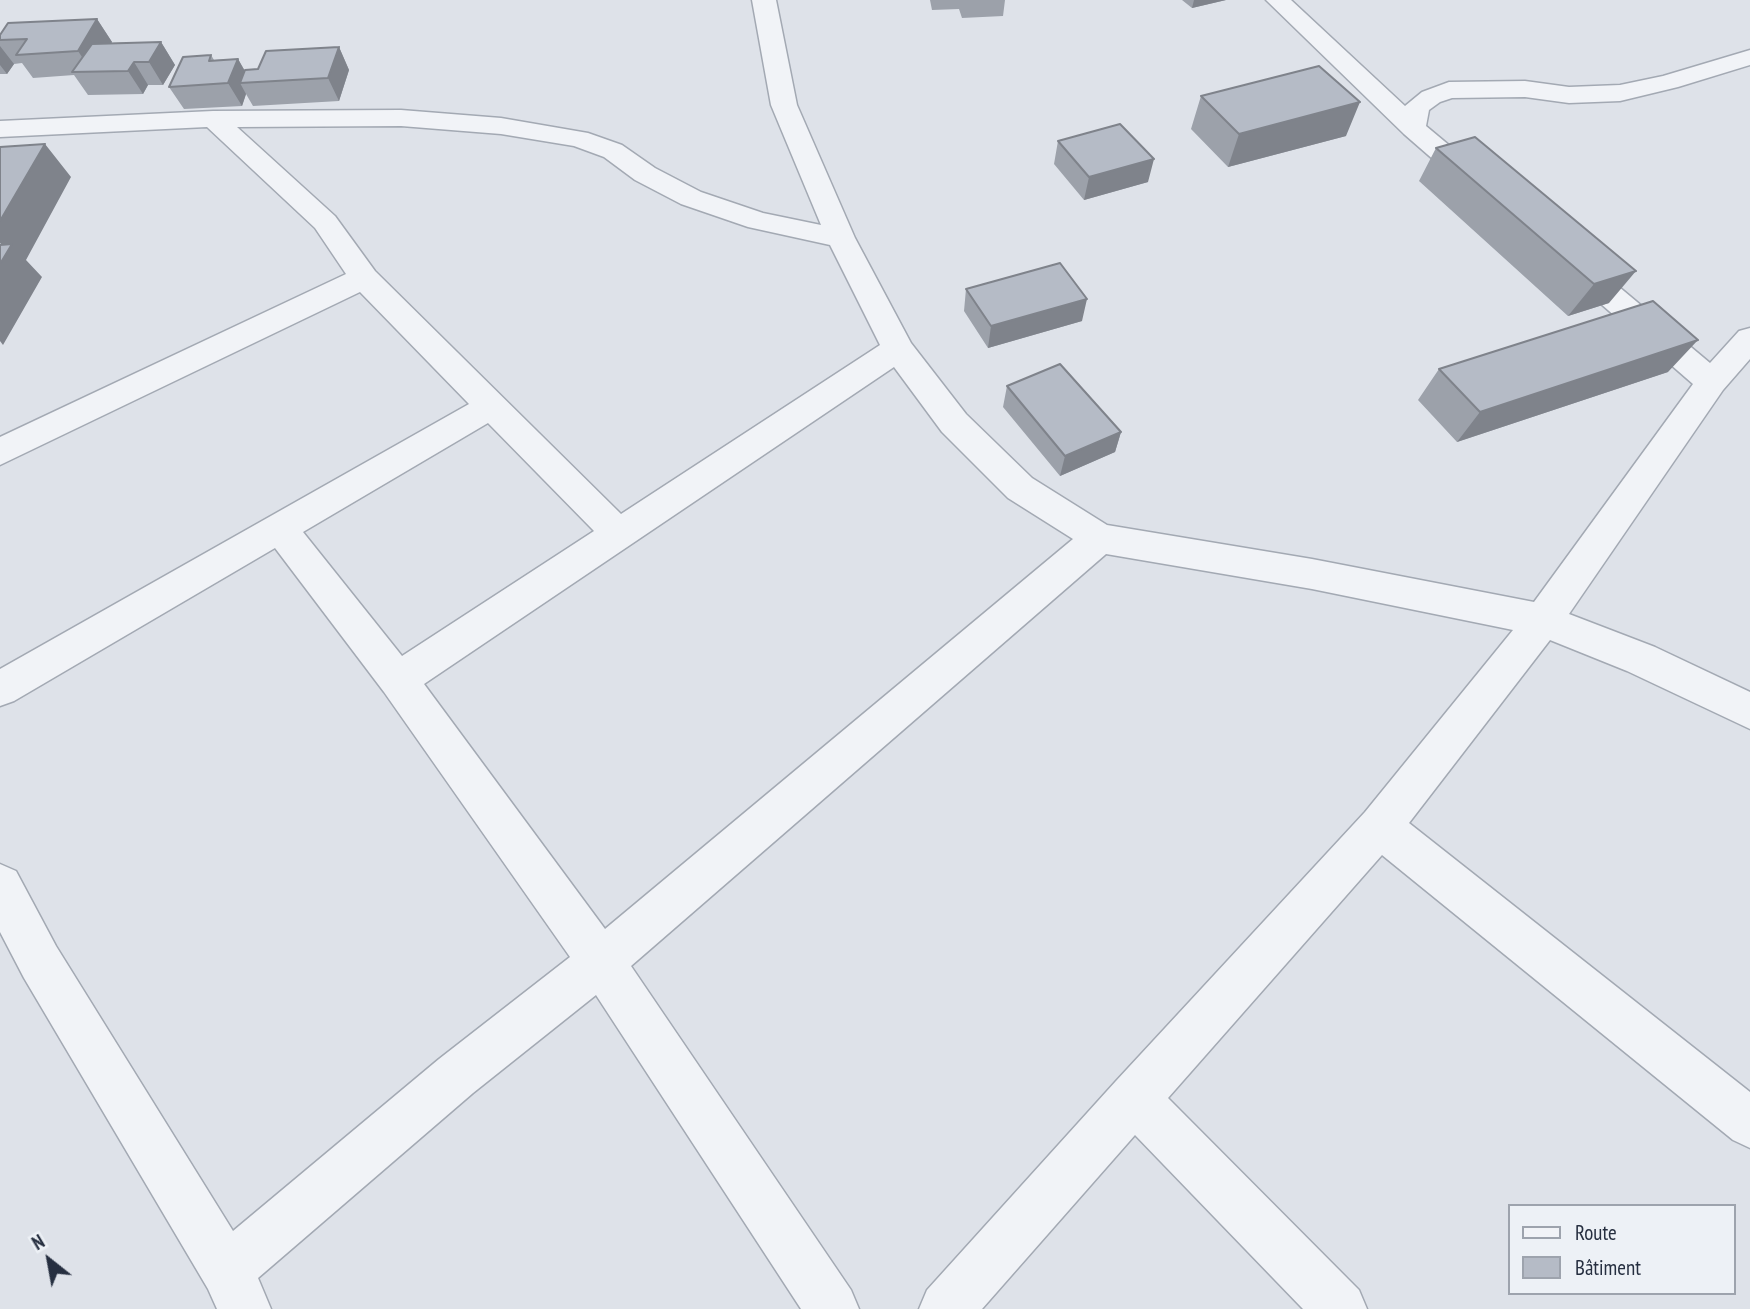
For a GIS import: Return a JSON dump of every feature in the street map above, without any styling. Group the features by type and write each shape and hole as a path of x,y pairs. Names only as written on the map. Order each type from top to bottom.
{"street":[{"path":"764,0 784,105 841,238 898,349 954,422 986,457 1020,488 1099,537 1312,574 1543,620 1641,659 1750,711"},
{"path":"1278,0 1413,128 1493,197"},
{"path":"1413,128 1417,107 1430,97 1449,90 1525,89 1569,95 1620,93 1669,82 1750,57"},
{"path":"0,130 213,119 401,118 501,125 579,139 613,151 645,174 691,198 758,221 841,238"},
{"path":"213,119 326,222 363,278 619,534"},
{"path":"1556,250 1712,382"},
{"path":"0,452 363,278"},
{"path":"946,1309 1380,826 1543,620 1712,382 1750,339"},
{"path":"398,680 898,349"},
{"path":"0,689 492,406"},
{"path":"280,528 398,680 601,962 832,1309"},
{"path":"0,886 40,962 235,1290 456,1076 601,962 1099,537"},
{"path":"1380,826 1750,1123"},
{"path":"1133,1098 1340,1309"}],"building":[{"path":"97,19 78,51 16,55 27,39 0,40 0,35 8,23"},
{"path":"161,42 149,62 134,62 128,71 72,72 92,44"},
{"path":"339,47 328,78 240,83 245,70 258,69 266,51"},
{"path":"211,55 209,61 238,59 228,83 169,87 183,57"},
{"path":"1319,66 1360,102 1239,134 1201,96"},
{"path":"1120,124 1154,159 1089,177 1058,141"},
{"path":"1475,137 1636,271 1594,284 1436,148"},
{"path":"45,144 0,221 0,147"},
{"path":"12,244 0,264 0,245"},
{"path":"1060,263 1087,299 991,326 966,289"},
{"path":"1653,301 1698,340 1480,412 1439,369"},
{"path":"1060,364 1121,432 1065,456 1007,386"}]}
